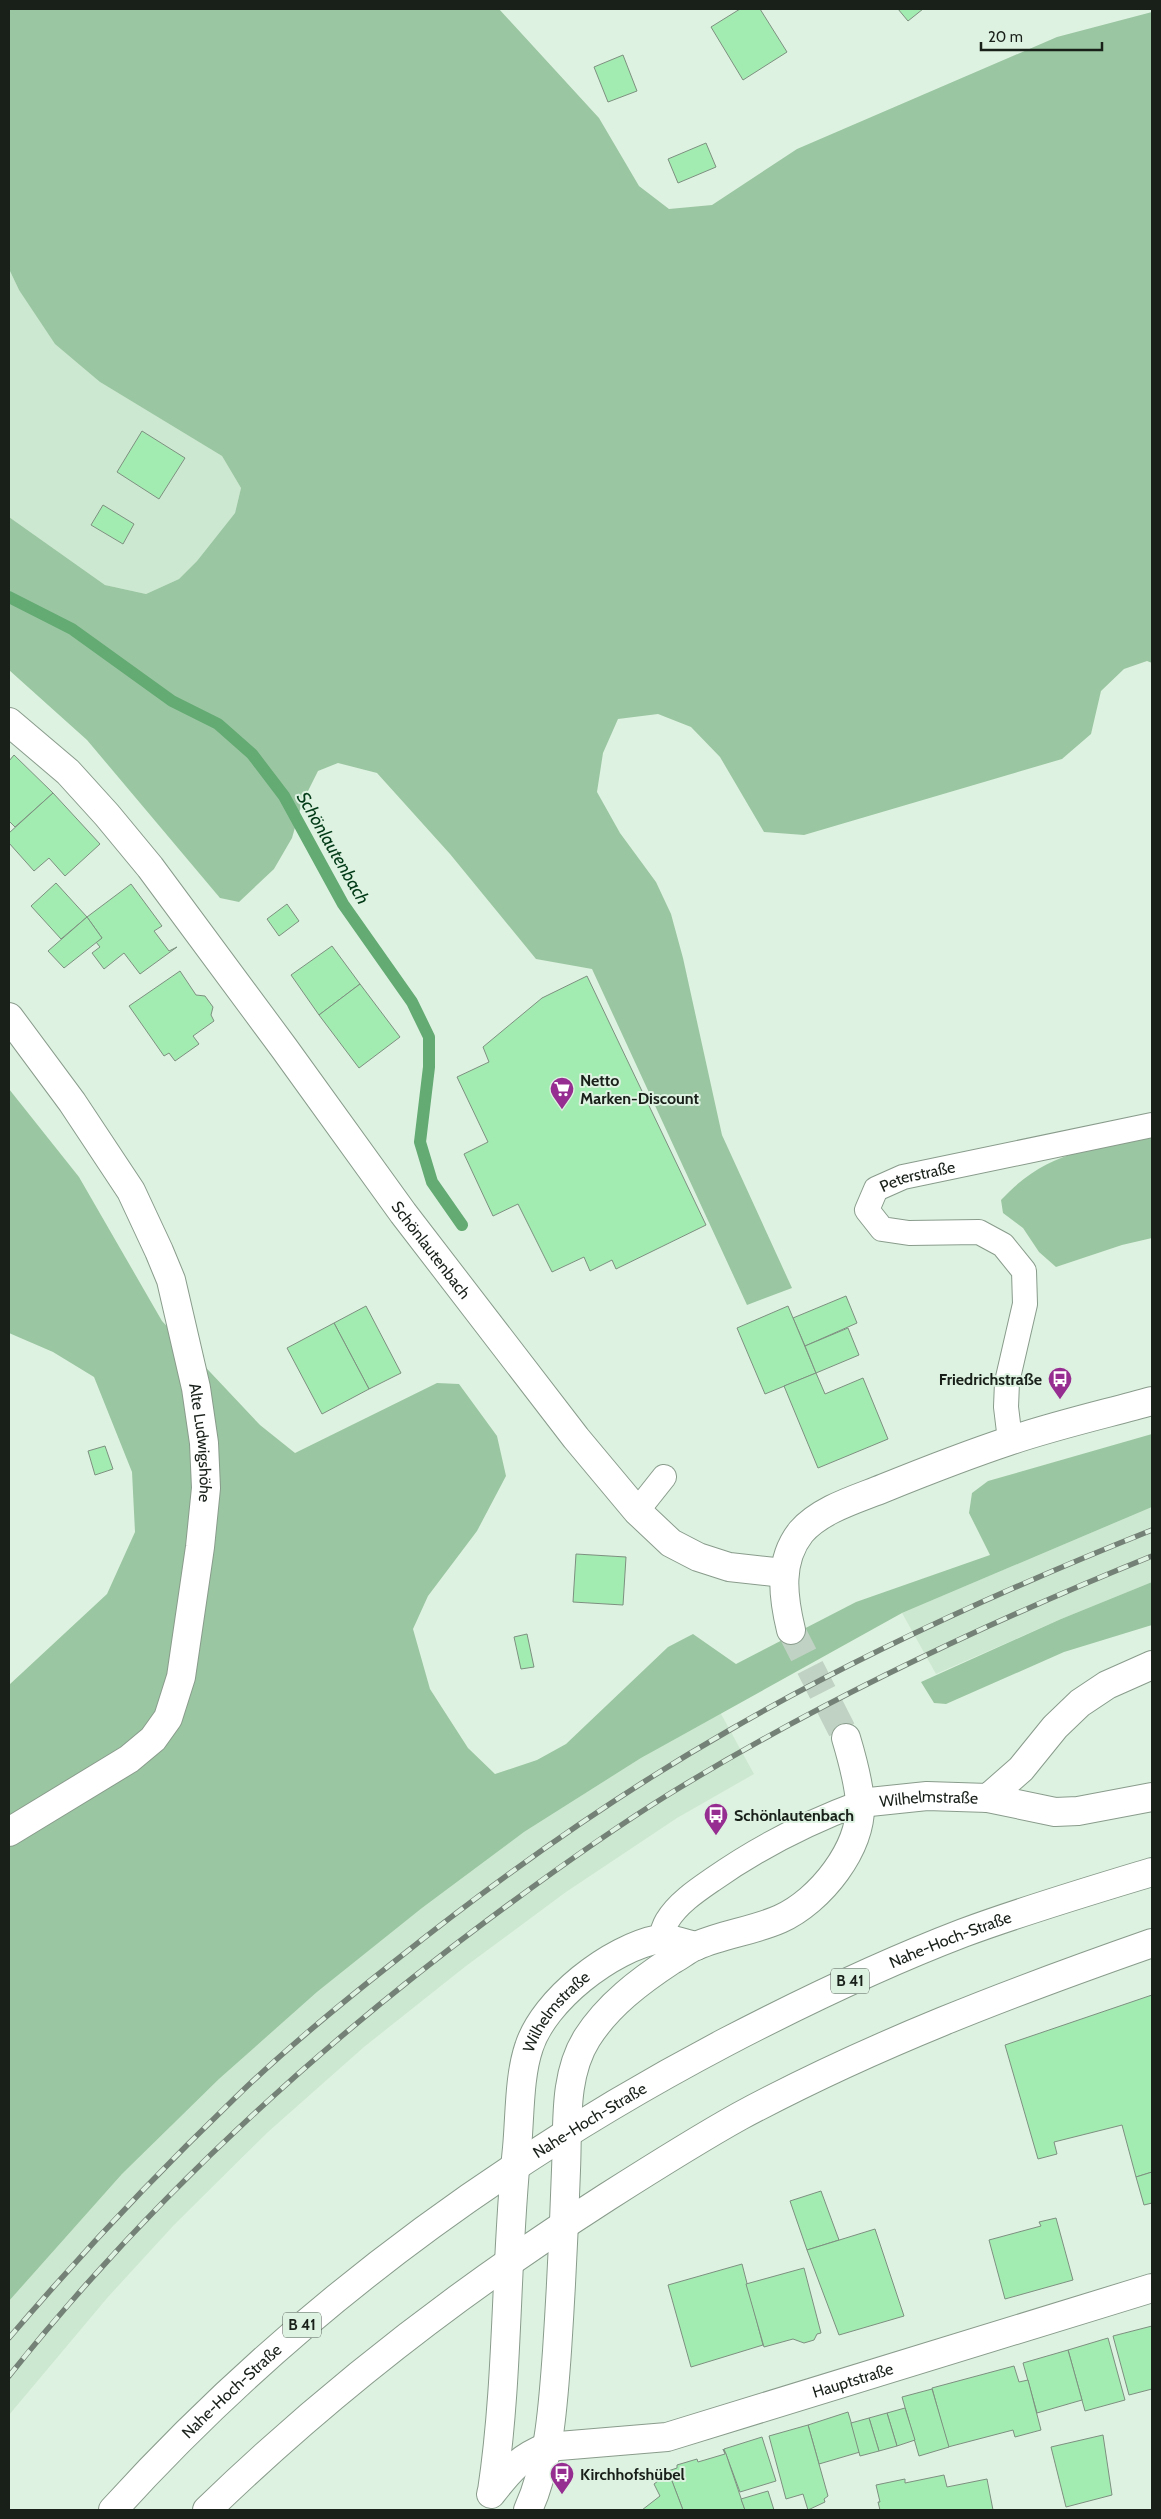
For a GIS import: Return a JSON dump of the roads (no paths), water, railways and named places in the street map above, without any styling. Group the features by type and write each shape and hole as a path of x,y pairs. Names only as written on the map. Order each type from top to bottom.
{"street":[{"name":"Schönlautenbach","path":"9,722 68,772 150,867 403,1213 576,1438 637,1511 671,1543 698,1556 729,1567 784,1573"},
{"name":"Alte Ludwigshöhe","path":"9,1017 72,1102 131,1192 172,1280 196,1388 204,1442 206,1488 181,1677 168,1718 153,1739 129,1759 9,1832"},
{"path":"791,1630 785,1608 784,1573 792,1546 802,1531 821,1516 920,1473 1010,1440 1152,1401"},
{"name":"Wilhelmstraße","path":"564,2224 569,2097 575,2062 592,2029 629,1991 696,1946 779,1919 797,1910 815,1897 843,1858 852,1841 860,1803 927,1796 988,1798 1021,1769 1055,1727 1080,1703 1107,1685 1152,1665"},
{"path":"846,1738 854,1766 860,1803"},
{"path":"988,1798 1055,1812 1078,1811 1152,1797"},
{"name":"Nahe-Hoch-Straße","path":"113,2510 199,2420 272,2350 322,2308 415,2235 568,2133 644,2086 785,2011 858,1977 962,1933 1069,1896 1152,1872"},
{"name":"Wilhelmstraße","path":"508,2261 525,2063 529,2045 540,2024 570,1990 593,1970 638,1945 661,1939 696,1946"},
{"path":"207,2510 262,2457 369,2366 440,2310 508,2261 673,2155 798,2087 966,2011 1152,1943"},
{"path":"528,2510 540,2484 547,2447 556,2371 564,2224"},
{"path":"490,2502 497,2459 508,2261"},
{"name":"Hauptstraße","path":"490,2502 510,2469 528,2454 547,2447 667,2437 1152,2288"}],"lane":[{"name":"Peterstraße","path":"1010,1440 1006,1408 1007,1382 1025,1304 1024,1271 1003,1245 979,1232 909,1233 882,1229 867,1210 876,1189 903,1177 1152,1125"},
{"path":"637,1511 664,1477"},
{"path":"661,1939 666,1921 676,1909 692,1894 727,1870 764,1845 818,1819 860,1803"}],"waterway":[{"name":"Schönlautenbach","path":"9,597 72,629 172,701 218,724 252,754 284,796 343,904 412,1002 429,1037 429,1067 420,1142 432,1182 462,1225"}],"tunnel":[{"path":"791,1630 846,1738"}],"railway":[{"path":"9,2338 90,2246 252,2081 374,1978 475,1899 557,1840 641,1783 728,1731 831,1674 990,1598 1152,1530"},
{"path":"9,2376 117,2250 234,2132 296,2076 423,1969 554,1871 666,1796 724,1761 843,1696 965,1637 1152,1556"}],"place":[{"name":"Netto Marken-Discount","path":"562,1110"},
{"name":"Friedrichstraße","path":"1060,1400"},
{"name":"Schönlautenbach","path":"716,1836"},
{"name":"Kirchhofshübel","path":"562,2495"}]}
